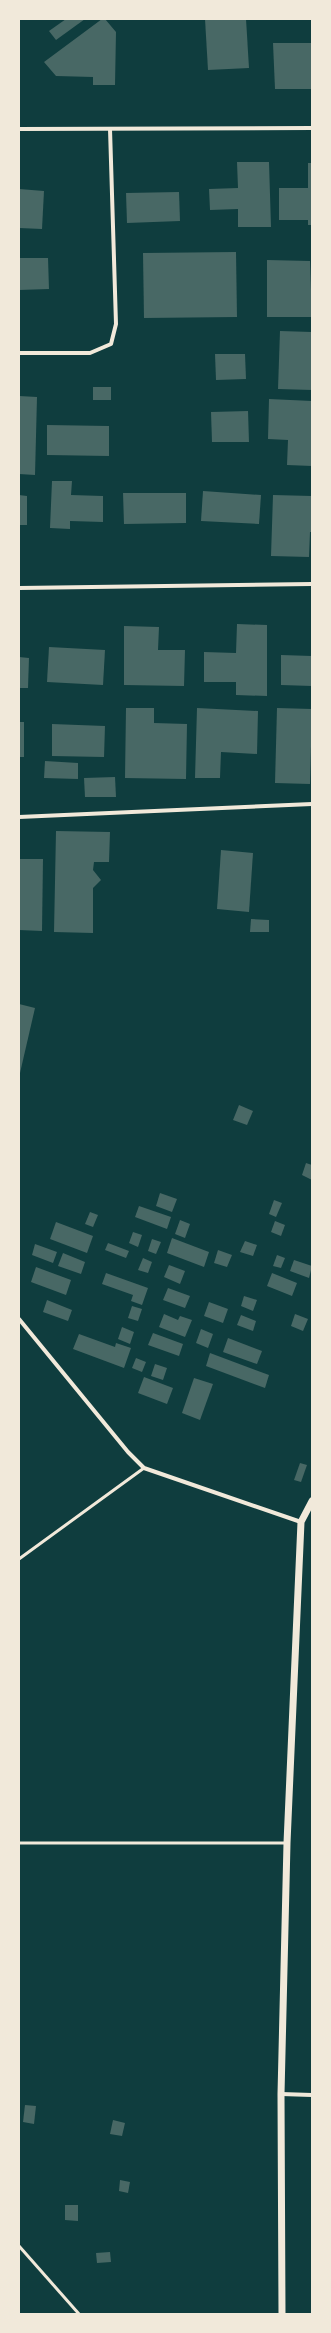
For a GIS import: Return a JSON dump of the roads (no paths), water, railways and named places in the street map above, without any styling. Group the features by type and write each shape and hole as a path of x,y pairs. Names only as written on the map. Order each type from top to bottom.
{"street":[{"path":"19,129 312,128"},
{"path":"19,353 90,353 111,344 116,324 110,129"},
{"path":"19,588 312,584"},
{"path":"19,817 312,804"},
{"path":"19,1319 128,1452 144,1468 301,1522"},
{"path":"282,2314 281,2094 287,1843 301,1522 312,1501"},
{"path":"281,2094 312,2095"}],"lane":[{"path":"19,1559 144,1468"},
{"path":"19,1843 287,1843"},
{"path":"19,2246 79,2314"}]}
